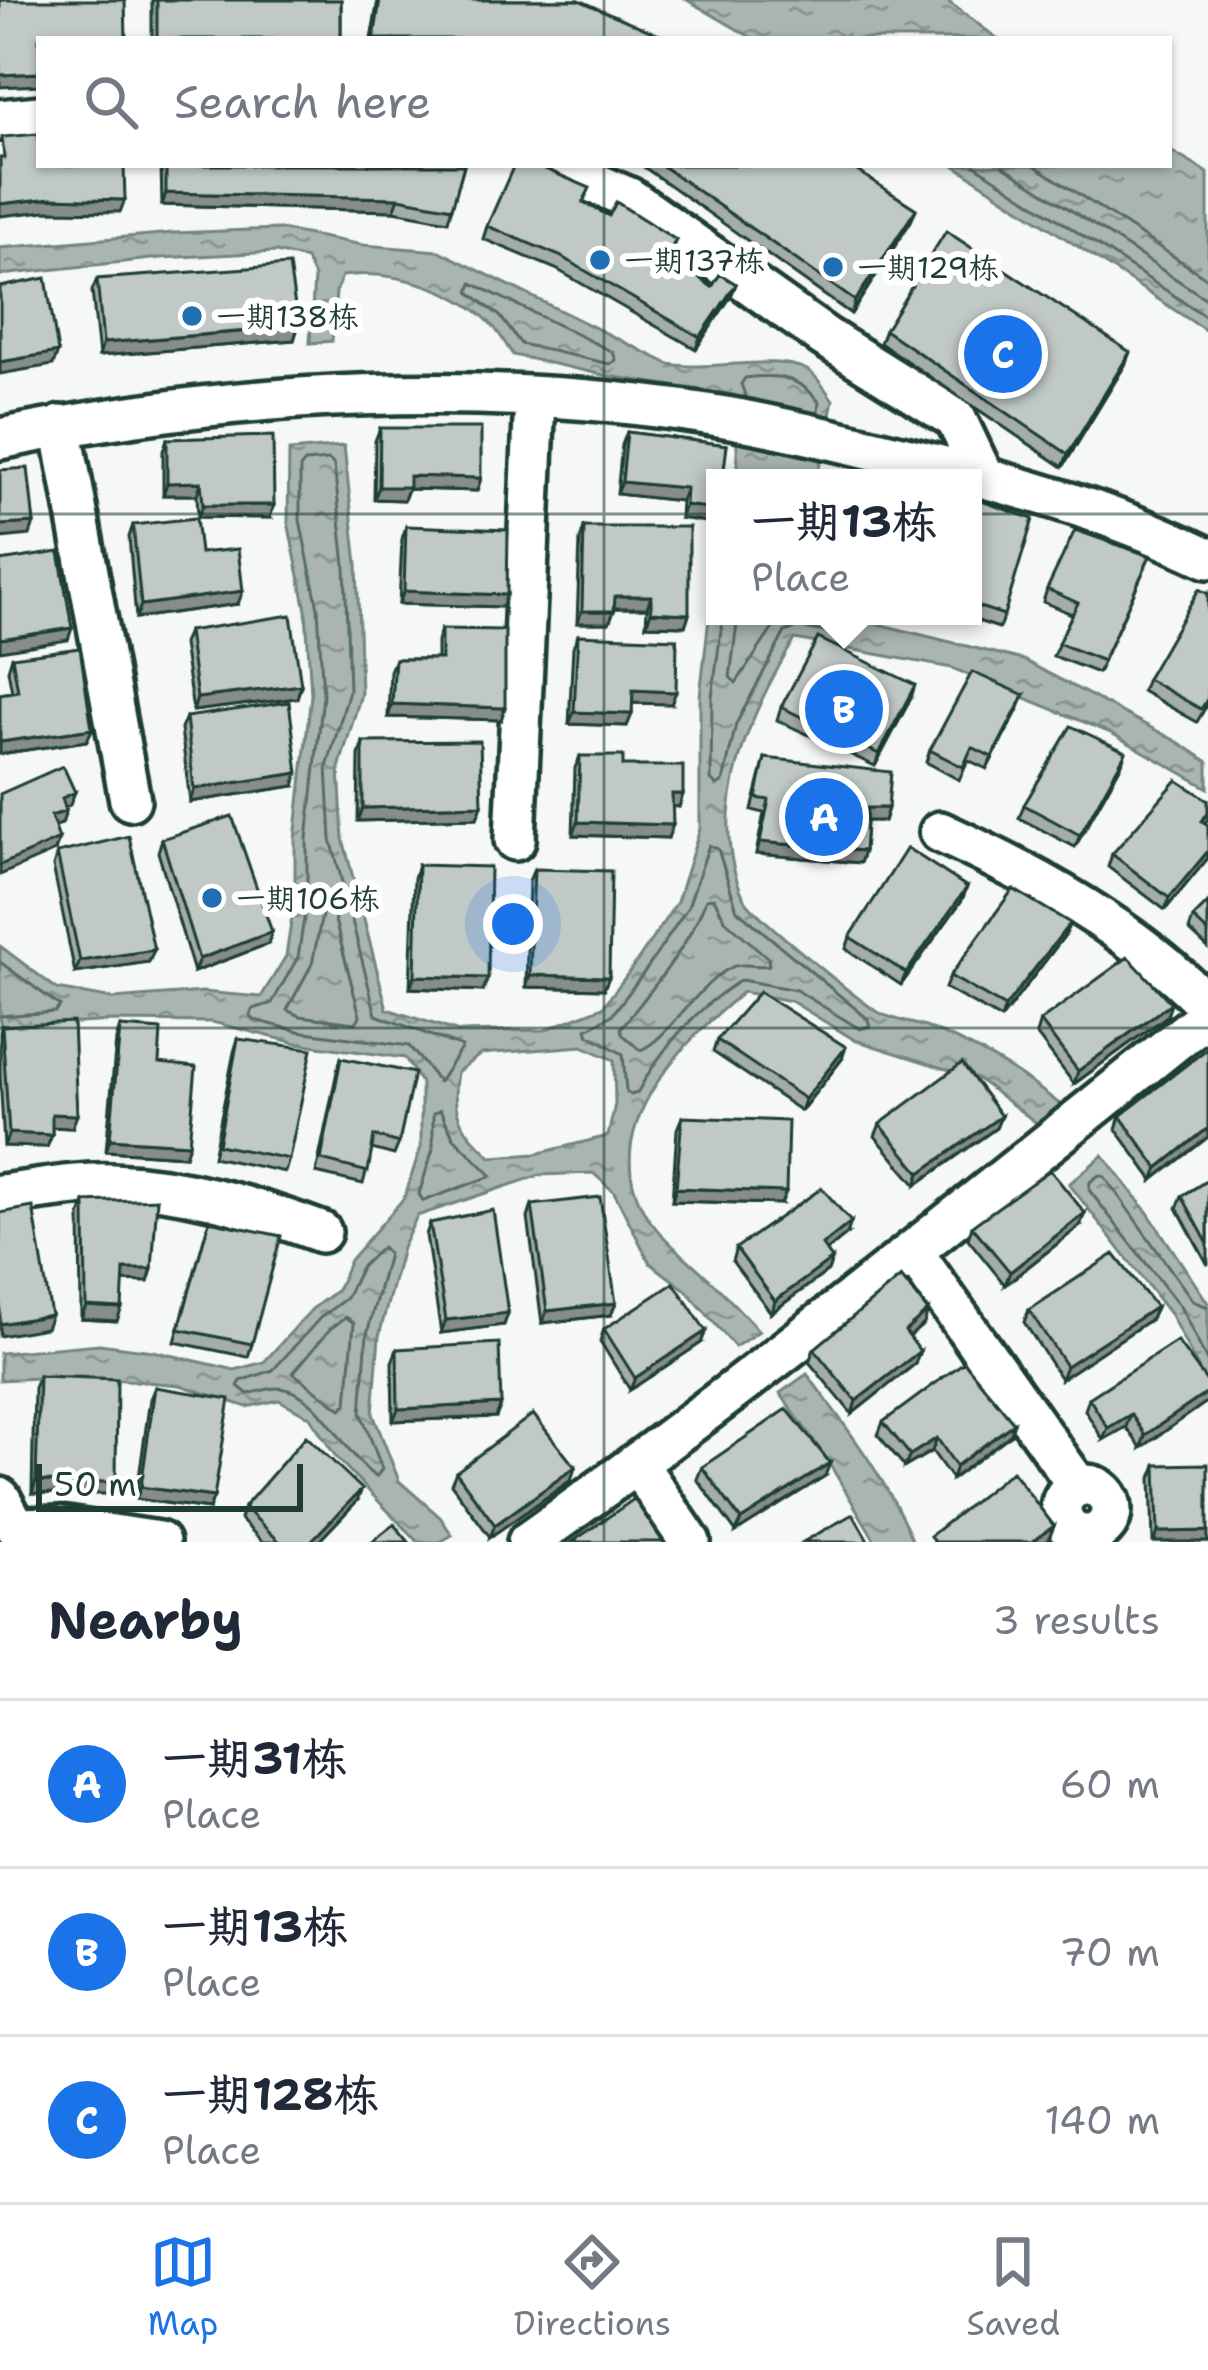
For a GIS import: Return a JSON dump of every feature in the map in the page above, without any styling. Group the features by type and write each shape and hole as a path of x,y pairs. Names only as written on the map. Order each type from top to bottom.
{"street":[{"path":"0,120 36,116"},
{"path":"560,168 629,198 825,337 956,419 980,469"},
{"path":"0,439 221,404 367,394 536,398 729,418 950,469"},
{"path":"515,840 536,398"},
{"path":"61,426 130,800"},
{"path":"982,474 1162,536 1208,558"},
{"path":"528,1542 637,1464 912,1251 1208,1010 1179,976 1033,874 940,832"},
{"path":"0,1196 108,1184 184,1192 255,1207 322,1232"},
{"path":"912,1251 1078,1486"},
{"path":"637,1464 690,1542"},
{"path":"6,1521 159,1542"}],"water":[{"path":"687,0 946,0 994,36 749,36"},
{"path":"1172,152 1208,173 1208,332 959,168 1172,168"},
{"path":"278,229 363,245 439,251 669,364 777,363 807,370 833,400 819,469 737,469 734,395 608,376 513,355 477,311 442,291 401,279 342,276 332,341 310,343 314,277 306,259 276,252 0,275 0,248"},
{"path":"344,446 357,564 361,694 339,768 343,839 387,1009 459,1032 545,1030 603,1007 677,902 700,829 700,696 708,625 882,625 1023,660 1208,762 1208,788 1111,733 952,668 795,639 762,698 731,798 733,865 744,898 784,937 876,1011 981,1052 1062,1106 1038,1124 978,1079 855,1040 791,1001 743,992 671,1063 637,1122 630,1154 633,1186 648,1218 759,1331 735,1347 686,1290 650,1263 614,1192 593,1173 540,1175 417,1216 402,1248 379,1336 373,1414 399,1481 440,1517 452,1535 440,1542 418,1542 336,1457 310,1417 279,1400 247,1407 180,1385 79,1376 0,1380 0,1353 99,1344 235,1370 264,1362 312,1309 337,1290 350,1260 404,1198 421,1147 421,1083 405,1058 296,1043 212,1022 113,1021 0,1028 0,946 57,989 113,999 203,992 261,997 286,956 311,695 306,610 288,522 289,451","holes":["582,1046 614,1060 615,1104 608,1136 536,1154 491,1157 460,1120 455,1099 457,1072 481,1054"]},
{"path":"1103,1155 1208,1303 1208,1388 1171,1315 1069,1184"},
{"path":"807,1374 879,1476 913,1542 876,1542 780,1393"}],"building":[{"path":"0,0 125,0 126,36 36,36 36,73 0,75"},
{"path":"157,0 341,0 341,36 157,36"},
{"path":"380,0 579,0 662,36 374,36"},
{"path":"36,134 36,168 124,168 125,200 51,198 0,204 2,137"},
{"path":"166,168 463,168 452,208 399,198 166,193"},
{"name":"一期137栋","path":"513,168 543,168 590,188 583,202 609,216 616,202 676,240 667,255 712,287 720,274 736,284 700,337 560,256 487,226"},
{"name":"一期129栋","path":"665,168 853,168 916,209 855,301"},
{"path":"946,231 1130,352 1068,454 885,330"},
{"name":"一期138栋","path":"289,265 298,327 103,343 97,279"},
{"path":"46,278 58,352 0,362 0,287"},
{"path":"380,428 481,428 481,478 409,476 409,487 379,487"},
{"path":"627,432 727,445 724,469 706,469 706,508 685,505 686,488 622,482"},
{"path":"273,436 274,505 203,505 201,482 167,483 167,439"},
{"path":"28,468 34,523 0,525 0,470"},
{"path":"982,501 1033,519 1004,615 982,608"},
{"path":"196,518 200,553 238,549 243,591 141,605 133,525"},
{"path":"406,526 508,530 507,595 404,591"},
{"path":"584,527 689,527 689,614 651,612 651,596 615,596 614,611 582,611"},
{"path":"1075,530 1150,556 1103,661 1058,643 1078,603 1047,589"},
{"path":"59,552 72,628 0,639 0,561"},
{"path":"1199,589 1208,594 1208,698 1201,709 1147,679"},
{"path":"291,615 301,685 197,698 188,631"},
{"path":"441,629 505,630 505,708 392,704 395,659 441,659"},
{"path":"578,635 677,639 676,692 633,690 632,714 574,712"},
{"path":"818,638 915,685 879,754 781,707"},
{"path":"80,648 92,729 0,742 0,694 18,691 12,657"},
{"path":"972,672 1024,695 992,757 972,747 963,767 930,750"},
{"path":"289,702 298,773 194,789 186,717"},
{"path":"1071,726 1126,752 1080,835 1024,805"},
{"path":"480,741 482,805 363,808 363,742"},
{"path":"580,756 623,756 623,766 683,766 683,794 672,794 673,825 578,822"},
{"path":"765,758 891,772 888,808 867,808 864,851 760,842 769,800 756,798"},
{"path":"63,766 75,792 62,798 66,811 51,816 59,839 0,865 0,794"},
{"path":"1177,780 1208,800 1202,821 1208,825 1208,851 1169,898 1112,854"},
{"name":"一期106栋","path":"232,816 272,932 199,959 162,839"},
{"path":"129,836 154,950 80,961 57,853"},
{"path":"907,848 967,887 906,973 850,937"},
{"path":"418,865 490,867 488,978 415,976"},
{"path":"534,869 611,871 609,977 530,975"},
{"path":"1013,889 1070,923 1005,1007 950,976"},
{"path":"1208,903 1208,932 1193,918"},
{"path":"1128,957 1171,1003 1078,1071 1040,1021"},
{"path":"759,992 846,1047 805,1099 717,1040"},
{"path":"73,1022 77,1115 52,1114 52,1135 9,1133 2,1026"},
{"path":"120,1027 161,1030 159,1063 196,1067 189,1144 110,1139"},
{"path":"238,1039 312,1049 289,1159 218,1145"},
{"path":"1208,1048 1208,1128 1158,1168 1120,1116"},
{"path":"341,1058 414,1073 399,1143 374,1136 368,1172 321,1160"},
{"path":"962,1063 1001,1116 920,1173 880,1124"},
{"path":"682,1117 788,1121 786,1192 676,1188"},
{"path":"1050,1170 1085,1213 1010,1272 972,1226"},
{"path":"1208,1180 1208,1244 1182,1196"},
{"path":"822,1188 851,1222 822,1245 832,1259 775,1301 736,1248"},
{"path":"600,1197 616,1303 547,1311 532,1205"},
{"path":"157,1199 152,1269 124,1269 122,1308 86,1306 85,1202"},
{"path":"33,1207 51,1315 0,1324 0,1213"},
{"path":"493,1210 508,1313 446,1320 430,1223"},
{"path":"209,1221 281,1236 252,1344 179,1329"},
{"path":"1114,1254 1156,1307 1066,1366 1029,1310"},
{"path":"901,1277 928,1311 905,1331 920,1351 856,1401 814,1349"},
{"path":"674,1283 706,1331 635,1378 604,1329"},
{"path":"1177,1341 1208,1383 1208,1392 1145,1435 1131,1414 1108,1428 1089,1398"},
{"path":"499,1343 501,1404 398,1409 397,1349"},
{"path":"964,1362 1014,1423 956,1466 937,1438 910,1455 883,1422"},
{"path":"39,1376 117,1379 116,1482 36,1481"},
{"path":"155,1387 230,1399 214,1497 141,1487"},
{"path":"787,1409 830,1463 741,1520 702,1467"},
{"path":"533,1414 575,1467 495,1525 456,1472"},
{"path":"306,1436 362,1489 310,1542 280,1542 244,1507"},
{"path":"1208,1464 1208,1531 1158,1532 1156,1465"},
{"path":"1012,1471 1054,1526 1032,1542 934,1542 930,1536"},
{"path":"634,1499 663,1542 572,1542"},
{"path":"853,1514 869,1542 803,1542"},
{"path":"394,1524 409,1542 371,1542"}],"place":[{"name":"一期137栋","path":"600,260"},
{"name":"一期129栋","path":"833,267"},
{"name":"一期138栋","path":"192,316"},
{"name":"一期128栋","path":"1003,354"},
{"name":"一期13栋","path":"844,709"},
{"name":"一期31栋","path":"824,817"},
{"name":"一期106栋","path":"212,898"}]}
